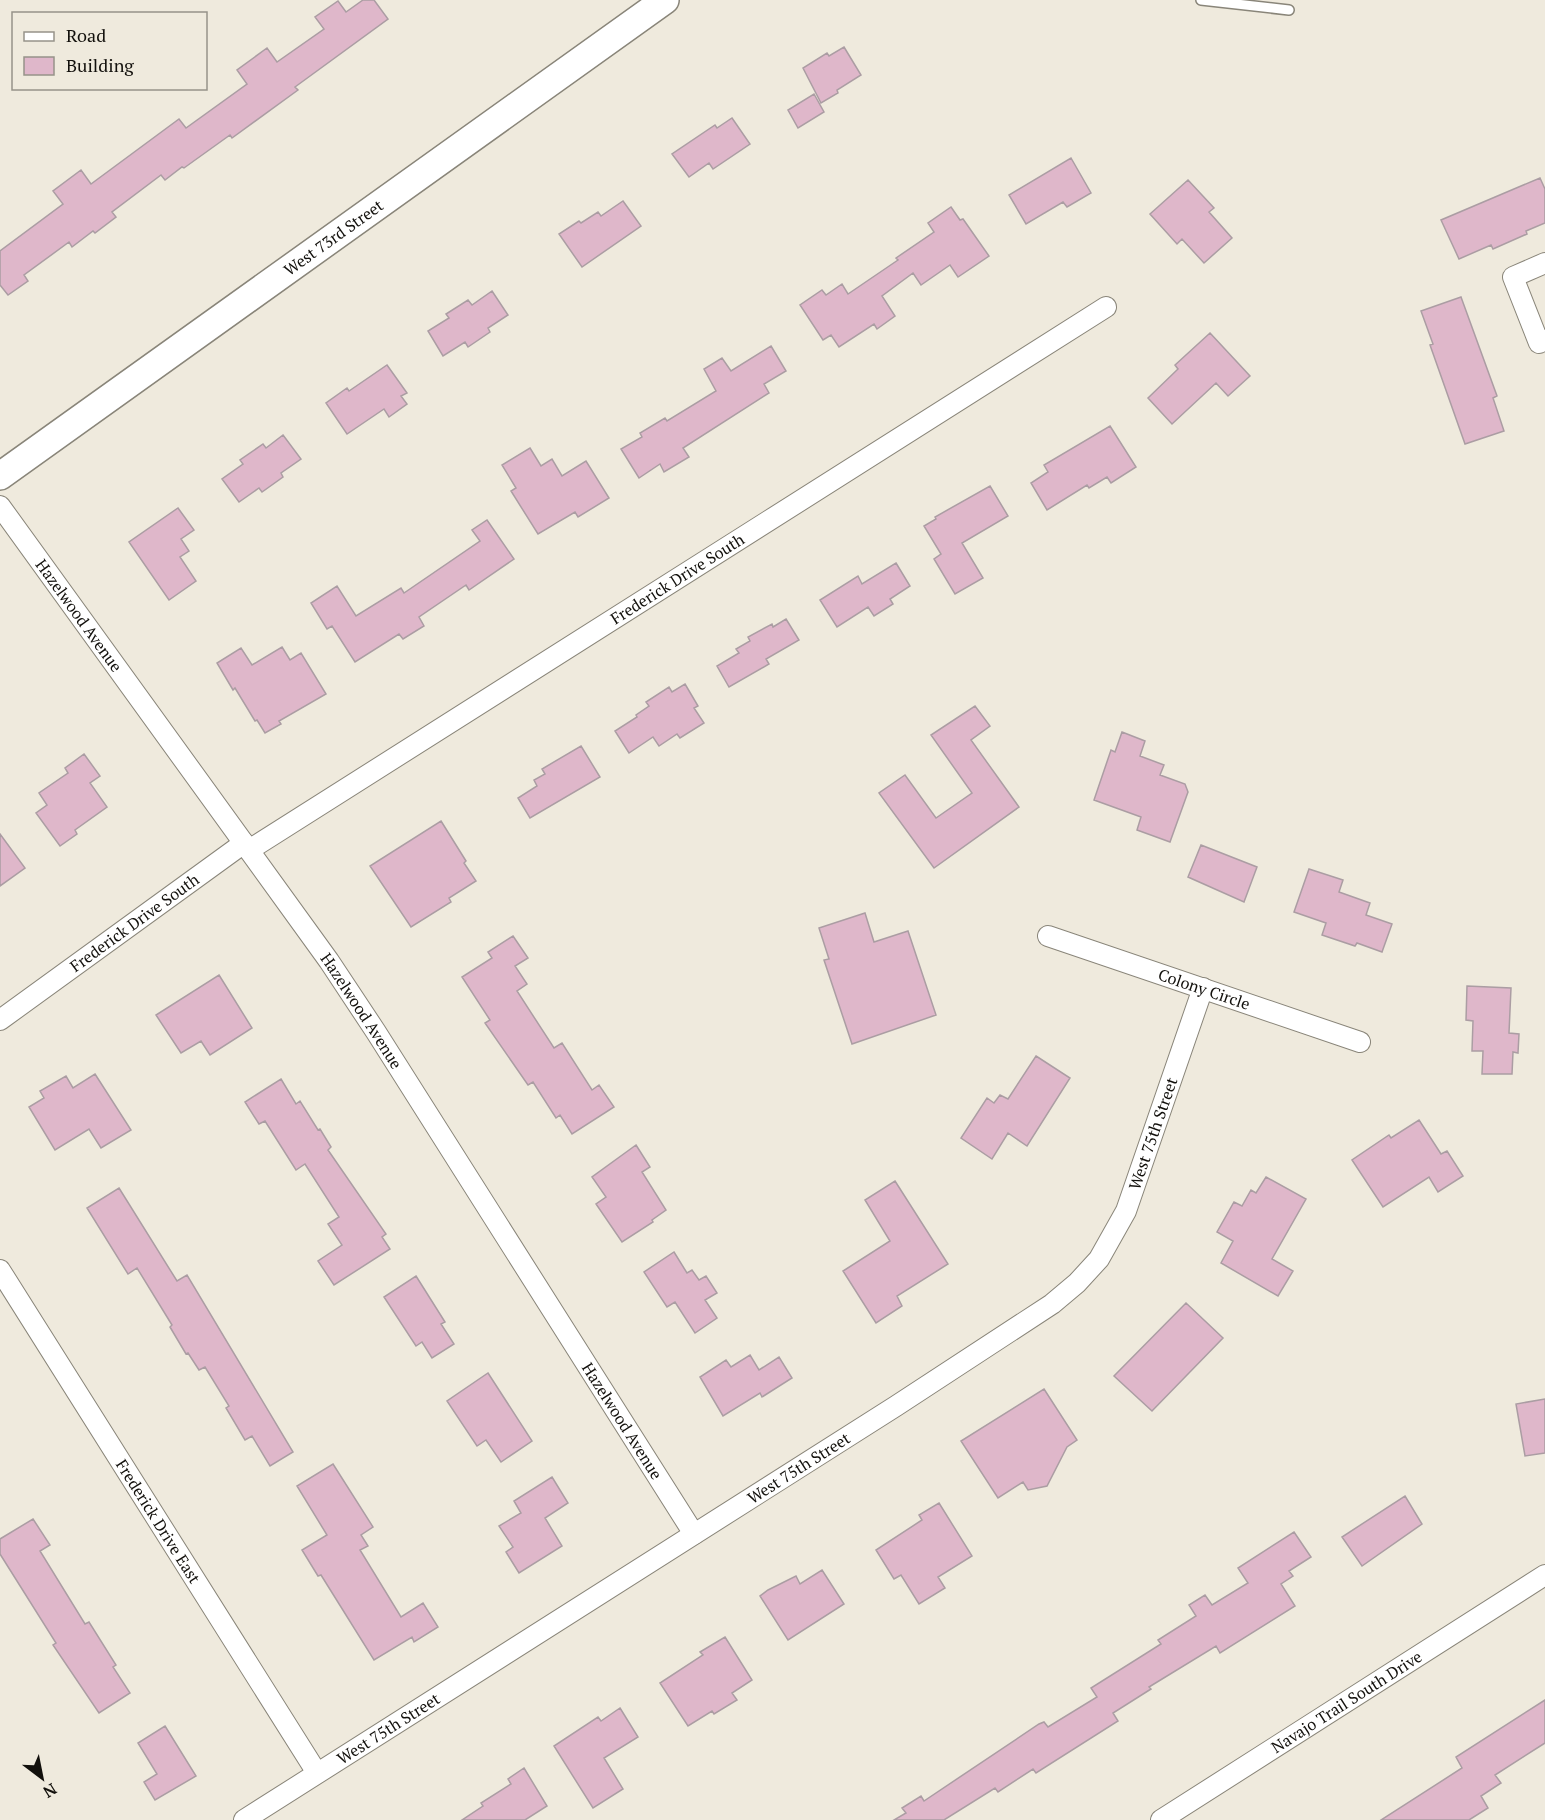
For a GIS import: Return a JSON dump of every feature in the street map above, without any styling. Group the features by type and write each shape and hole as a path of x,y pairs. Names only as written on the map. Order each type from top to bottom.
{"main road":[{"name":"West 73rd Street","path":"0,476 665,0"}],"street":[{"path":"1545,263 1513,277 1539,343 1545,340"},
{"name":"Frederick Drive South","path":"0,1020 246,846 1106,307"},
{"name":"Hazelwood Avenue","path":"0,506 308,930 376,1032 694,1534"},
{"name":"Colony Circle","path":"1048,936 1360,1042"},
{"name":"West 75th Street","path":"244,1820 1053,1304 1085,1276 1099,1259 1126,1211 1203,988"},
{"name":"Frederick Drive East","path":"0,1270 317,1773"},
{"name":"Navajo Trail South Drive","path":"1161,1820 1539,1579"}],"lane":[{"path":"1201,0 1289,10"}],"building":[{"path":"363,0 374,0 388,19 295,87 298,90 232,138 230,135 165,180 161,175 112,212 116,217 95,233 93,231 72,247 69,242 24,275 28,281 8,295 0,285 0,251 63,204 53,191 81,170 91,184 179,119 186,128 247,84 237,70 267,48 277,62 324,29 315,17 338,1 346,12"},
{"path":"844,47 861,75 821,103 803,68 827,53 829,56"},
{"path":"814,94 824,112 798,128 788,110"},
{"path":"732,118 750,144 713,169 709,163 689,177 672,154 715,125 717,128"},
{"path":"1071,158 1091,193 1067,207 1063,202 1026,224 1009,195"},
{"path":"1540,178 1545,189 1545,223 1493,249 1491,245 1459,259 1441,220"},
{"path":"1188,180 1214,208 1209,212 1232,238 1204,263 1182,239 1177,244 1150,214"},
{"path":"623,201 641,226 582,267 559,234 598,212 601,216"},
{"path":"951,207 960,220 963,219 989,256 958,277 950,265 921,285 913,273 882,296 895,316 877,329 874,324 839,347 831,335 823,340 800,305 822,290 826,295 842,284 848,294 934,232 928,223"},
{"path":"492,291 508,315 488,328 490,332 468,347 465,342 443,356 428,331 449,318 446,314 468,300 472,305"},
{"path":"1461,297 1497,396 1493,398 1504,431 1465,444 1430,345 1433,344 1421,311"},
{"path":"1210,333 1250,376 1228,396 1216,383 1172,424 1148,398 1178,369 1175,365"},
{"path":"771,346 786,371 764,384 769,393 683,448 689,457 664,472 660,464 639,478 621,449 642,437 640,433 665,418 667,421 716,391 704,369 722,358 731,371"},
{"path":"387,365 407,393 401,396 407,404 389,417 384,409 347,434 326,403 347,388 349,391"},
{"path":"1110,426 1136,467 1111,483 1107,477 1089,488 1087,485 1047,510 1031,483 1048,472 1044,465"},
{"path":"283,435 301,459 281,473 283,477 262,492 259,488 239,502 222,479 243,464 240,460 263,444 266,448"},
{"path":"530,448 541,466 552,459 562,476 586,461 609,498 578,517 575,512 538,534 511,491 516,488 502,465"},
{"path":"990,486 1008,516 962,543 983,578 955,594 934,559 941,554 924,526 936,519 935,517"},
{"path":"178,508 194,530 181,539 189,551 180,557 196,581 169,600 129,542"},
{"path":"487,520 514,559 469,590 466,585 419,617 424,626 403,639 399,634 355,662 332,626 327,629 311,603 337,586 356,616 401,588 404,593 480,541 472,530"},
{"path":"896,563 910,586 890,599 893,604 874,616 868,607 837,627 820,600 858,576 862,584"},
{"path":"786,619 799,640 766,659 769,664 729,687 717,666 739,653 736,649 750,641 748,637"},
{"path":"282,647 290,660 301,653 326,694 279,721 281,724 265,733 235,688 233,690 217,663 241,648 252,665"},
{"path":"685,684 698,706 694,708 704,723 680,738 677,734 659,746 653,737 629,753 615,731 649,706 646,702 669,687 672,692"},
{"path":"975,706 990,726 971,740 1019,807 934,868 879,793 905,775 936,818 972,793 931,735"},
{"path":"1122,732 1145,741 1140,756 1164,765 1160,775 1185,784 1188,792 1170,842 1137,830 1141,817 1094,800 1111,750 1115,752"},
{"path":"581,746 600,777 530,818 518,798 537,786 534,780 545,774 542,769"},
{"path":"84,754 100,776 90,783 107,807 75,830 77,834 60,846 36,813 47,805 39,793 68,773 65,768"},
{"path":"441,821 476,881 449,898 451,902 411,927 370,866"},
{"path":"0,834 25,868 0,886"},
{"path":"1201,845 1257,867 1244,902 1188,877"},
{"path":"1309,869 1343,880 1339,892 1370,903 1366,915 1392,924 1382,952 1357,943 1355,946 1322,935 1326,923 1294,912"},
{"path":"865,913 874,942 908,931 936,1015 852,1044 824,960 829,959 819,928"},
{"path":"513,936 528,958 515,966 527,984 517,991 554,1048 562,1043 592,1090 599,1085 614,1107 572,1134 560,1115 556,1118 533,1082 528,1085 485,1023 490,1020 462,977 492,958 488,952"},
{"path":"219,975 252,1028 210,1055 201,1041 181,1053 156,1015"},
{"path":"1467,986 1511,988 1509,1033 1519,1034 1518,1053 1513,1052 1512,1074 1482,1074 1483,1051 1472,1051 1473,1021 1466,1020"},
{"path":"1036,1056 1070,1078 1027,1146 1008,1133 992,1159 961,1138 987,1098 994,1103 1000,1095 1008,1099"},
{"path":"95,1074 131,1130 101,1148 89,1129 55,1150 29,1107 44,1098 40,1091 66,1076 73,1088"},
{"path":"281,1079 296,1104 300,1101 318,1130 320,1129 331,1147 328,1150 386,1234 382,1237 390,1249 334,1285 318,1261 342,1245 328,1224 339,1217 305,1164 296,1170 265,1121 259,1124 245,1102"},
{"path":"1419,1120 1441,1154 1447,1151 1463,1176 1438,1192 1429,1177 1383,1207 1352,1160 1389,1135 1391,1138"},
{"path":"636,1145 650,1167 642,1172 666,1210 652,1220 653,1222 622,1242 596,1204 606,1197 592,1177"},
{"path":"1266,1177 1306,1199 1272,1259 1293,1271 1278,1296 1221,1263 1233,1241 1217,1232 1234,1202 1242,1206 1251,1190 1256,1193"},
{"path":"895,1181 948,1264 897,1296 902,1306 876,1323 843,1271 890,1241 865,1200"},
{"path":"119,1188 177,1281 187,1275 293,1452 270,1466 252,1436 245,1440 226,1408 229,1406 205,1367 199,1370 188,1353 186,1354 170,1327 172,1325 137,1268 128,1274 87,1208"},
{"path":"674,1252 687,1273 692,1270 699,1280 706,1276 717,1293 705,1300 717,1318 695,1333 675,1302 667,1307 644,1272"},
{"path":"416,1276 445,1322 441,1324 454,1344 432,1358 422,1342 416,1346 384,1297"},
{"path":"1186,1303 1223,1338 1152,1411 1114,1376"},
{"path":"750,1355 759,1370 779,1357 792,1378 762,1397 760,1393 723,1416 700,1377 726,1360 731,1367"},
{"path":"488,1373 532,1441 501,1462 486,1440 477,1446 447,1401"},
{"path":"1044,1389 1077,1440 1067,1447 1047,1486 1028,1490 1023,1482 998,1498 961,1441"},
{"path":"1545,1399 1545,1453 1525,1456 1516,1404"},
{"path":"333,1464 373,1527 361,1535 368,1546 360,1550 401,1617 423,1603 438,1627 414,1642 412,1637 374,1660 321,1575 318,1576 302,1550 327,1535 297,1486"},
{"path":"552,1477 568,1503 545,1518 562,1546 519,1573 506,1552 513,1547 499,1526 521,1513 514,1501"},
{"path":"1405,1496 1422,1524 1362,1566 1342,1537"},
{"path":"939,1503 972,1556 938,1577 945,1588 919,1604 901,1575 894,1579 876,1550 922,1520 919,1515"},
{"path":"33,1519 50,1545 40,1551 85,1624 89,1622 116,1665 113,1667 130,1693 99,1713 53,1645 56,1643 0,1554 0,1539"},
{"path":"1294,1532 1311,1557 1289,1571 1293,1576 1281,1584 1295,1606 1220,1653 1216,1646 1149,1687 1151,1689 1113,1713 1118,1721 1036,1773 1033,1769 998,1792 995,1788 944,1820 894,1820 906,1813 902,1808 921,1796 924,1801 1039,1724 1044,1722 1048,1727 1097,1697 1091,1688 1161,1644 1158,1640 1196,1616 1189,1605 1205,1595 1212,1605 1248,1583 1238,1568"},
{"path":"822,1570 844,1604 788,1640 760,1596 796,1576 800,1584"},
{"path":"725,1637 752,1680 732,1693 737,1700 714,1714 712,1711 688,1726 660,1683 703,1655 700,1652"},
{"path":"1545,1700 1545,1743 1495,1775 1501,1783 1481,1796 1488,1808 1469,1820 1381,1820 1462,1768 1456,1757"},
{"path":"620,1708 638,1737 604,1758 623,1789 593,1808 554,1746 598,1717 601,1721"},
{"path":"165,1726 196,1776 155,1800 144,1782 157,1774 138,1743"},
{"path":"524,1768 547,1806 525,1820 462,1820 483,1806 481,1803 511,1784 508,1779"}]}
